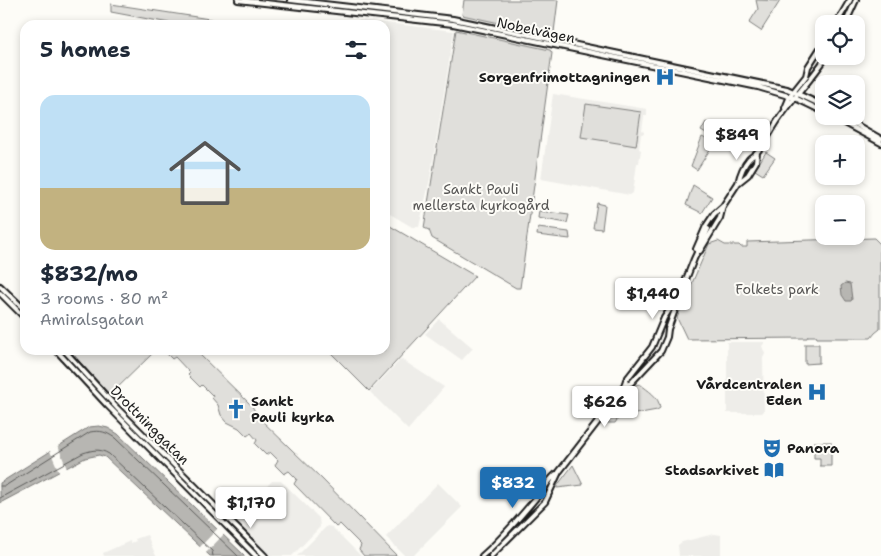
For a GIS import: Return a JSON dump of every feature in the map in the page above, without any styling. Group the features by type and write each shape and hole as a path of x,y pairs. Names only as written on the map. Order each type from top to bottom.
{"main road":[{"name":"Nobelvägen","path":"238,0 453,24 758,88 796,98 815,108"},
{"name":"Nobelvägen","path":"290,0 454,19 666,62 794,91 815,102"},
{"path":"841,15 850,0"},
{"path":"849,15 856,0"},
{"path":"694,259 698,243 705,228 714,214 723,206 738,183 748,175 756,162 758,152 783,112 790,96 806,76 808,67 815,56"},
{"path":"783,112 821,65"},
{"path":"847,125 881,144"},
{"path":"857,125 881,139"},
{"path":"738,183 741,171 750,158 758,152"},
{"path":"694,259 705,245 720,218 723,206"},
{"path":"624,386 631,383 661,351 668,337 668,329 680,292 708,229"},
{"path":"0,286 20,305"},
{"path":"482,556 495,544 558,472 624,386 652,347 664,318 680,292"},
{"path":"0,293 20,313"},
{"name":"Drottninggatan","path":"61,355 107,405 256,556"},
{"name":"Drottninggatan","path":"69,355 117,408 265,556"},
{"path":"491,556 546,502 558,472"},
{"path":"537,497 548,493"}],"shaded area":[{"path":"390,24 454,31 430,179 419,227 412,227 390,214"},
{"path":"553,94 647,109 647,116 644,116 642,131 644,134 641,134 639,149 641,150 639,163 637,163 633,193 630,195 541,179"},
{"path":"439,319 473,348 462,360 425,334"},
{"path":"727,342 765,342 762,346 765,354 763,358 764,411 762,413 727,413"},
{"path":"401,359 444,387 408,430 370,392"},
{"path":"272,481 281,481 319,518 320,527 292,556 271,556 239,527 240,514"},
{"path":"438,483 462,507 413,556 405,556 386,537"},
{"path":"327,526 332,527 361,556 297,556"},
{"path":"714,534 721,535 721,556 679,556 678,545 682,542"},
{"path":"147,535 156,556 104,556 103,553"}],"green space":[{"path":"464,0 558,0 554,32 551,34 462,15"},
{"path":"756,0 780,1 761,31 749,23 758,9"},
{"path":"111,4 216,20 153,20 111,12"},
{"name":"Sankt Pauli mellersta kyrkogård","path":"456,30 550,50 552,53 520,288 516,288 432,238 429,230 424,228"},
{"path":"586,104 641,112 636,146 581,137"},
{"path":"706,122 738,141 733,149 701,131"},
{"path":"702,137 708,140 706,142 709,144 711,142 714,143 697,170 691,166"},
{"path":"766,152 775,158 763,175 755,170"},
{"path":"693,185 712,197 702,213 686,205"},
{"path":"597,203 605,205 602,229 593,228"},
{"path":"539,211 569,215 567,223 538,218"},
{"path":"390,226 475,276 369,391 333,355 390,355"},
{"path":"538,228 569,232 570,239 537,235"},
{"name":"Folkets park","path":"865,238 874,238 880,244 880,329 871,338 817,338 816,336 808,336 807,338 687,339 677,318 709,244 718,241 725,245 747,247 747,242 815,240 815,245 865,245"},
{"path":"805,344 819,344 819,363 805,364"},
{"path":"74,355 151,355 110,395"},
{"path":"168,355 200,355 252,406 258,417 397,556 364,556 359,550 361,545 340,524 336,527 294,484 297,479 289,471 284,474 275,465 278,460 270,452 266,455 255,444 257,440 251,433 247,436 239,428 227,422 221,415 218,405 212,398 213,396 188,375 190,373 175,357 172,359"},
{"path":"640,384 658,400 660,408 619,417 615,423 604,423 635,385"},
{"path":"814,442 831,442 831,466 820,466 820,458 814,458 814,451 821,451 821,446 814,445"},
{"path":"573,465 583,485 557,488 557,486"}],"water":[{"path":"845,283 850,284 851,301 846,301 842,295 841,286"},
{"path":"99,426 108,428 118,434 245,556 210,556 105,457 99,455 85,458 0,503 0,483 89,427"}],"pier":[{"path":"58,446 67,469 60,474 48,450"},
{"path":"219,527 225,533 205,554 199,548"}],"place":[{"name":"Sorgenfrimottagningen","path":"665,77"},
{"name":"Vårdcentralen Eden","path":"817,392"},
{"name":"Sankt Pauli kyrka","path":"236,409"},
{"name":"Panora","path":"772,448"},
{"name":"Stadsarkivet","path":"774,470"}]}
